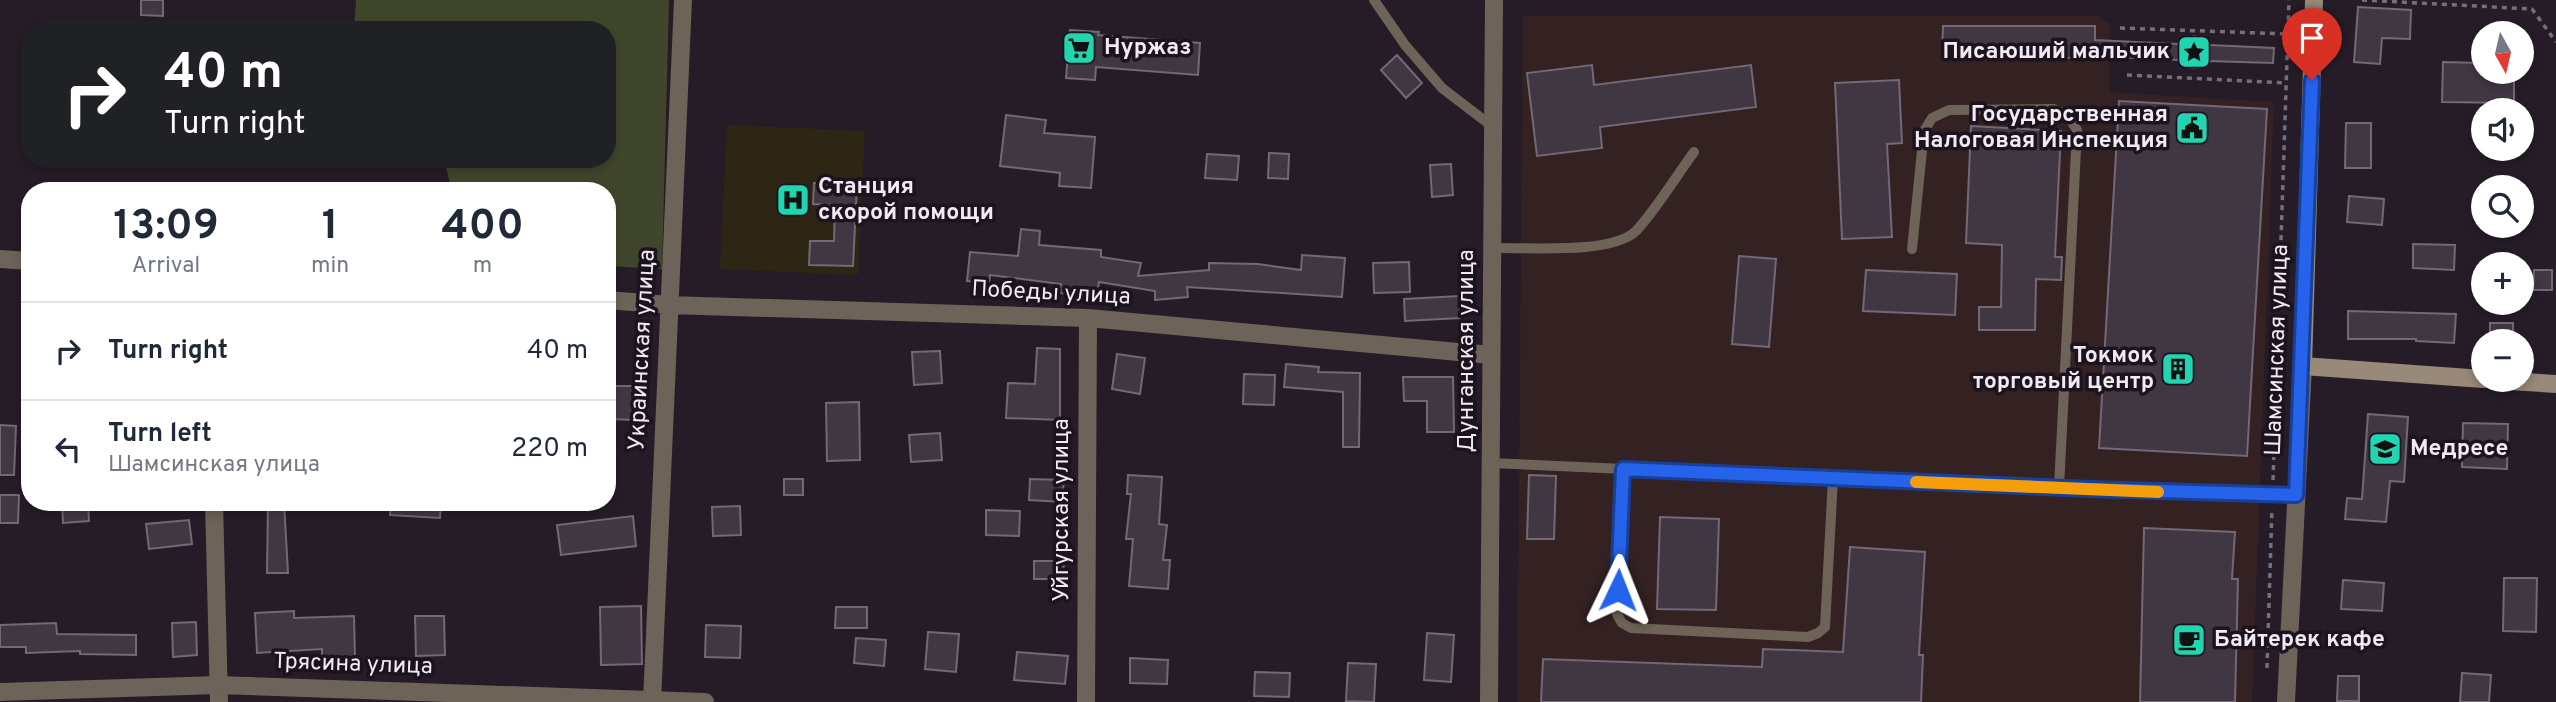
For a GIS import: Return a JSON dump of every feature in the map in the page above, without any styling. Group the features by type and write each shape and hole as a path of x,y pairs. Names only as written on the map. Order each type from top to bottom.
{"main road":[{"name":"Шамсинская улица","path":"2303,366 2314,0"},
{"path":"2303,366 2471,378"},
{"path":"2534,383 2556,384"}],"street":[{"name":"Украинская улица","path":"652,701 684,0"},
{"name":"Дунганская улица","path":"1489,702 1494,0"},
{"path":"0,259 21,260"},
{"name":"Победы улица","path":"616,301 670,305 1088,318 1492,355"},
{"name":"Уйгурская улица","path":"1086,702 1088,318"},
{"name":"Шамсинская улица","path":"2286,702 2303,366"},
{"path":"214,511 218,694"},
{"name":"Трясина улица","path":"0,692 705,702"}],"lane":[{"path":"1374,0 1405,45 1442,88 1493,127"},
{"path":"1912,249 1924,131 1932,118 1949,110 2054,109 2067,115 2077,130 2059,488"},
{"path":"1492,248 1595,247 1620,241 1635,232 1694,152"},
{"path":"1491,463 2059,488 2296,495"},
{"path":"1623,469 1617,614 1622,623 1630,628 1808,637 1825,628 1833,478"}],"path":[{"path":"2267,674 2289,0"},
{"path":"2362,0 2532,9 2556,42"},
{"path":"2120,27 2288,34"},
{"path":"2127,75 2286,83"}],"shaded area":[{"path":"1523,16 2097,16 2110,24 2109,92 2274,102 2252,702 1517,702"},
{"name":"Станция скорой помощи","path":"727,125 865,131 858,275 720,269"}],"green space":[{"path":"356,0 669,0 662,269 616,266 616,182 450,182 446,168 616,168 616,21 355,21"}],"building":[{"path":"141,0 163,0 163,16 141,15"},
{"path":"2358,7 2411,10 2410,39 2382,38 2380,64 2354,62"},
{"path":"1943,26 2095,26 2095,40 2178,44 2194,36 2210,45 2274,48 2273,63 2207,61 2200,67 2193,68 2178,60 2095,56 1942,57"},
{"path":"1070,30 1099,32 1098,35 1200,43 1198,75 1096,67 1095,80 1066,78"},
{"path":"1397,55 1422,83 1406,98 1381,70"},
{"path":"2443,62 2471,63 2471,84 2514,84 2514,98 2471,98 2471,102 2442,102"},
{"path":"1592,65 1594,85 1751,65 1756,107 1600,127 1602,148 1537,156 1527,73"},
{"path":"1899,80 1902,143 1887,144 1892,237 1842,239 1835,83"},
{"path":"2119,101 2267,109 2247,456 2099,448"},
{"path":"1006,115 1046,120 1044,133 1095,137 1091,188 1059,186 1060,173 1000,166"},
{"path":"2346,123 2371,123 2371,168 2345,168"},
{"path":"1971,126 2061,131 2055,257 2062,257 2061,280 2036,279 2035,330 1979,330 1979,307 2001,307 2002,245 1966,243"},
{"path":"1269,153 1289,154 1288,179 1268,178"},
{"path":"1207,154 1239,156 1237,180 1205,178"},
{"path":"1451,164 1453,195 1432,197 1430,165"},
{"path":"814,183 857,185 853,266 809,265 810,241 834,241 835,205 813,204"},
{"path":"2349,196 2384,199 2382,225 2347,222"},
{"path":"1021,229 1040,231 1039,245 1101,250 1101,257 1141,263 1138,276 1209,270 1209,263 1258,264 1301,270 1302,255 1345,258 1342,297 1187,287 1188,297 1155,300 1155,291 1099,282 1097,296 1060,293 1061,284 990,275 989,283 967,281 970,252 1018,256"},
{"path":"2413,244 2455,245 2454,270 2413,268"},
{"path":"1739,256 1776,259 1769,347 1732,344"},
{"path":"1409,262 1410,292 1374,293 1373,263"},
{"path":"1866,270 1957,274 1955,315 1863,311"},
{"path":"2534,270 2552,270 2552,290 2534,290"},
{"path":"1459,296 1460,318 1405,321 1404,299"},
{"path":"2348,311 2456,314 2454,343 2416,339 2348,339"},
{"path":"2490,323 2513,323 2513,329 2490,329"},
{"path":"1037,348 1060,349 1060,420 1006,418 1008,383 1035,384"},
{"path":"940,351 942,383 914,385 912,352"},
{"path":"1117,354 1145,358 1140,394 1112,389"},
{"path":"1286,364 1319,367 1318,372 1360,373 1359,447 1343,447 1343,392 1284,387"},
{"path":"1244,374 1275,375 1274,405 1243,404"},
{"path":"1403,377 1453,377 1454,432 1427,432 1427,401 1404,401"},
{"path":"616,386 636,386 635,420 616,419"},
{"path":"859,402 860,460 827,461 826,403"},
{"path":"2368,414 2408,417 2404,482 2390,481 2386,522 2345,519 2347,498 2362,499"},
{"path":"2463,423 2508,424 2507,469 2462,467"},
{"path":"0,425 16,426 14,475 0,475"},
{"path":"940,433 942,460 911,462 909,435"},
{"path":"1128,475 1162,477 1159,524 1167,525 1163,560 1170,560 1168,589 1129,586 1133,539 1126,539 1131,494 1127,494"},
{"path":"1529,475 1556,476 1554,539 1527,539"},
{"path":"784,479 803,479 803,495 784,495"},
{"path":"1030,479 1064,480 1062,502 1029,500"},
{"path":"0,495 19,495 18,523 0,523"},
{"path":"740,506 741,535 713,536 712,507"},
{"path":"986,510 1020,511 1019,536 986,535"},
{"path":"62,511 88,511 89,521 63,523"},
{"path":"268,511 285,511 288,573 267,573"},
{"path":"390,511 440,511 440,518 390,515"},
{"path":"633,516 636,546 561,555 557,525"},
{"path":"1660,517 1719,519 1716,610 1657,609"},
{"path":"189,520 192,544 149,549 146,524"},
{"name":"Байтерек кафе","path":"2144,528 2235,532 2232,579 2238,579 2235,702 2140,702"},
{"path":"1850,547 1925,552 1919,655 1923,655 1921,702 1541,702 1543,659 1762,667 1763,649 1843,652"},
{"path":"1034,561 1064,561 1063,579 1034,579"},
{"path":"2504,578 2537,578 2536,632 2503,631"},
{"path":"2343,580 2384,583 2382,611 2341,609"},
{"path":"641,606 642,664 601,665 600,607"},
{"path":"836,607 867,607 867,628 835,628"},
{"path":"294,611 294,618 354,616 355,657 322,658 322,649 257,653 255,613"},
{"path":"415,616 444,616 445,655 416,656"},
{"path":"196,622 197,655 173,657 172,623"},
{"path":"56,623 57,634 136,635 136,655 80,654 80,651 26,653 26,647 0,647 0,625"},
{"path":"706,625 741,626 740,658 705,657"},
{"path":"928,632 959,634 956,672 925,669"},
{"path":"1427,633 1454,635 1451,682 1424,680"},
{"path":"856,638 886,640 884,666 854,663"},
{"path":"1017,652 1068,656 1065,684 1014,680"},
{"path":"1130,658 1168,660 1167,684 1130,683"},
{"path":"1348,663 1376,664 1374,702 1346,701"},
{"path":"1255,672 1290,673 1289,697 1254,696"},
{"path":"2462,673 2491,675 2489,702 2460,702"},
{"path":"2338,676 2359,676 2359,701 2337,701"}],"slow traffic":[{"path":"1916,482 2158,492"}],"place":[{"name":"Нуржаз","path":"1079,48"},
{"name":"Писаюший мальчик","path":"2194,52"},
{"name":"Государственная Налоговая Инспекция","path":"2192,128"},
{"name":"Станция скорой помощи","path":"793,200"},
{"name":"Токмок торговый центр","path":"2178,369"},
{"name":"Медресе","path":"2385,449"},
{"name":"Байтерек кафе","path":"2189,640"}],"route":[{"path":"1618,590 1623,469 2296,495 2312,80"}]}
